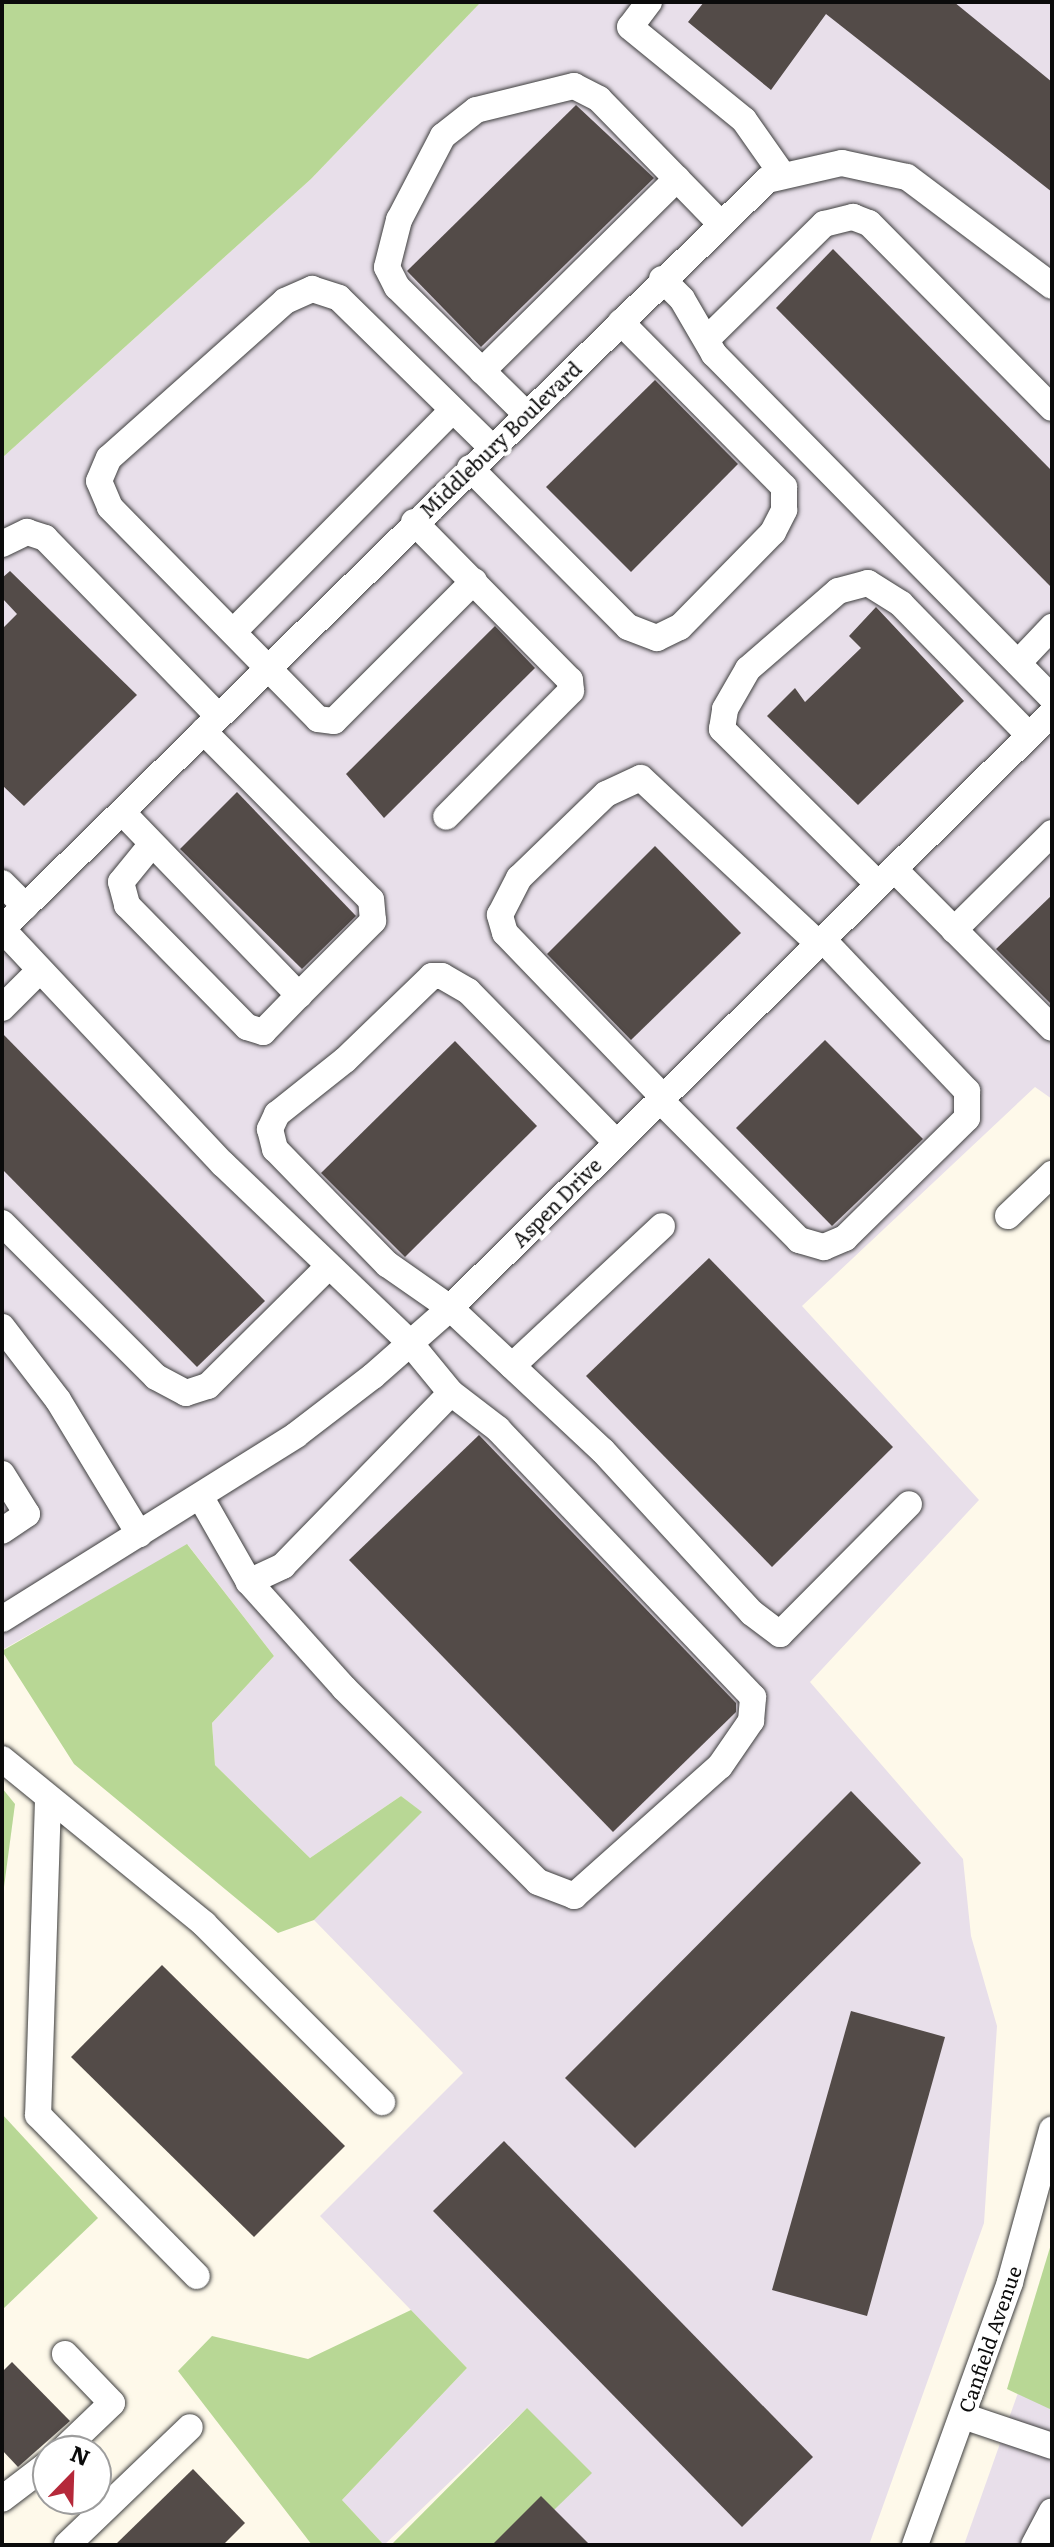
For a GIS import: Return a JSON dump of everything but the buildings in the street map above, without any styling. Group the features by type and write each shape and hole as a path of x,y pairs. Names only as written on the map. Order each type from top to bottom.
{"street":[{"path":"649,2 630,27 744,120 782,174"},
{"path":"526,414 397,287 387,267 399,220 443,136 476,110 574,86 599,99 719,222"},
{"name":"Middlebury Boulevard","path":"2,929 621,322 746,195 782,174 842,163 907,177 1052,286"},
{"path":"482,371 677,179"},
{"path":"708,338 824,224 853,217 869,223 1052,408"},
{"path":"662,279 708,338 714,354 1052,698"},
{"path":"474,581 334,721 318,719 101,495 99,481 109,458 301,291 339,298 491,447"},
{"path":"470,468 628,627 657,638 680,627 781,521 784,487 621,322"},
{"path":"234,631 453,410"},
{"path":"414,522 570,680 571,691 446,817"},
{"path":"2,544 27,532 45,538 371,900 373,921 263,1032 247,1027 127,905 121,882 152,844"},
{"path":"1029,735 901,604 868,583 838,591 748,669 725,709 722,729 886,876 954,930 1052,1028"},
{"path":"1018,663 1052,627"},
{"name":"Aspen Drive","path":"5,1612 139,1534 296,1435 410,1343 450,1308 660,1097 1052,713"},
{"path":"641,778 820,941 967,1091 970,1113 845,1238 811,1245 660,1097 505,933 500,915 519,878 606,794 641,778"},
{"path":"122,812 299,995"},
{"path":"954,930 1052,833"},
{"path":"2,883 25,906"},
{"path":"2,929 39,971 329,1266 410,1343 451,1393 498,1429 753,1697 751,1721 720,1766 617,1863 574,1896 538,1882 344,1688 249,1582 200,1496"},
{"path":"2,1008 39,971"},
{"path":"616,1142 468,991 442,976 432,976 345,1060 277,1114 270,1129 275,1149 387,1264 450,1308 512,1366 780,1634 909,1504"},
{"path":"1008,1216 1052,1174"},
{"path":"2,1223 156,1377 186,1393 208,1386 329,1266"},
{"path":"512,1366 662,1226"},
{"path":"2,1327 58,1400 139,1534"},
{"path":"249,1582 283,1566 451,1393"},
{"path":"2,1474 27,1514 2,1531"},
{"path":"2,1759 48,1800 204,1924 382,2102"},
{"path":"48,1800 38,2115 197,2276"},
{"name":"Canfield Avenue","path":"915,2545 1010,2282 1052,2130"},
{"path":"65,2354 112,2403 79,2435"},
{"path":"963,2416 1052,2446"},
{"path":"67,2545 190,2427"},
{"path":"2,2498 32,2476"},
{"path":"1034,2545 1052,2511"}],"shaded area":[{"path":"481,2 1052,2 1052,1099 1035,1087 802,1306 979,1500 810,1682 963,1859 971,1936 997,2026 984,2223 869,2545 518,2545 527,2408 384,2545 342,2500 467,2368 320,2216 463,2073 314,1920 421,1812 401,1796 310,1858 215,1765 212,1723 274,1656 188,1545 2,1650 2,458 311,179"},
{"path":"1025,2373 1052,2385 1052,2545 964,2545"}],"green space":[{"path":"2,2 481,2 311,179 2,458"},
{"path":"187,1544 274,1656 212,1723 215,1765 310,1858 401,1796 422,1812 314,1920 278,1933 74,1764 2,1651"},
{"path":"2,1788 15,1804 2,1902"},
{"path":"2,2114 98,2218 2,2310"},
{"path":"1052,2241 1052,2410 1007,2389"},
{"path":"411,2310 467,2368 342,2500 384,2545 312,2545 178,2371 212,2336 308,2359"},
{"path":"527,2408 592,2473 518,2545 391,2545"}]}
